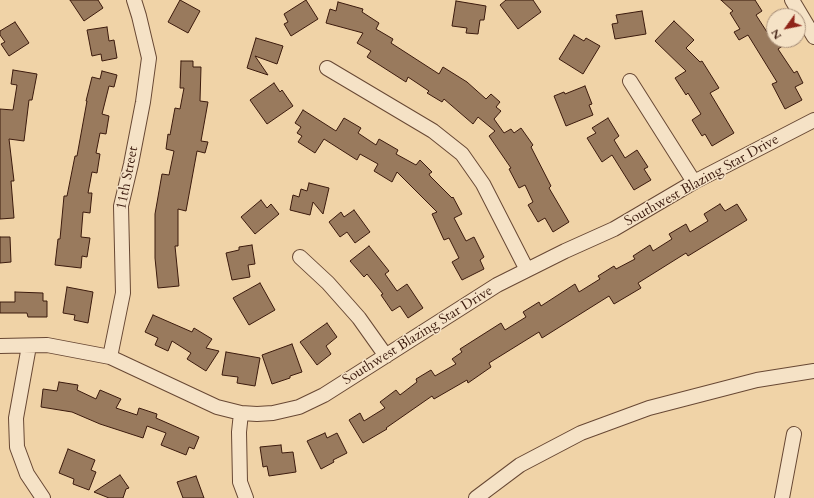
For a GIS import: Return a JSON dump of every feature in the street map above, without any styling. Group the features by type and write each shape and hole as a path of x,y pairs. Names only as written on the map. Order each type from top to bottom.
{"street":[{"name":"11th Street","path":"110,357 123,293 121,206 143,102 149,58 134,0"},
{"path":"792,0 814,37"},
{"path":"327,68 434,131 462,154 483,184 527,270"},
{"path":"630,81 694,182"},
{"name":"Southwest Blazing Star Drive","path":"0,346 47,345 110,357 217,408 241,413 273,413 299,407 324,395 497,285 614,229 694,182 814,120"},
{"path":"300,257 328,283 359,318 386,356"},
{"path":"29,346 16,418 17,447 27,474 43,498"},
{"path":"476,498 520,465 582,433 649,408 757,380 814,371"},
{"path":"241,413 239,432 240,482 246,498"},
{"path":"782,498 794,434"}],"building":[{"path":"70,0 98,0 103,8 84,21"},
{"path":"180,0 200,11 188,33 168,22"},
{"path":"306,0 318,19 291,36 284,24 288,22 284,14"},
{"path":"506,0 533,0 541,12 518,29 500,5"},
{"path":"721,0 755,0 762,11 756,15 766,30 766,48 780,48 778,49 794,73 797,71 803,83 795,87 802,100 785,109 772,84 777,82 748,35 739,40 734,32 740,29 730,13 733,11"},
{"path":"456,1 486,6 484,20 480,20 478,34 466,33 467,28 452,26"},
{"path":"338,2 363,9 362,12 379,23 376,29 393,39 391,43 439,74 443,67 467,82 486,99 491,94 500,102 496,107 501,111 494,119 504,133 511,129 514,133 521,128 533,145 531,147 551,186 549,188 569,222 553,232 545,218 538,222 528,205 533,202 525,185 519,188 509,169 511,168 489,136 495,131 478,117 473,124 444,99 442,102 427,93 429,91 408,77 406,82 367,57 371,51 357,43 363,33 326,23 330,9 336,11"},
{"path":"642,11 646,34 615,39 612,24 618,23 616,15"},
{"path":"674,21 694,40 686,48 700,62 702,61 719,88 710,93 734,133 712,146 705,134 702,136 692,120 701,114 688,93 686,95 675,78 686,71 655,41"},
{"path":"15,22 29,43 9,56 1,44 5,42 0,35 0,31"},
{"path":"107,27 109,41 114,40 117,58 102,61 101,54 92,56 87,30"},
{"path":"574,35 584,41 586,38 600,46 583,74 559,59"},
{"path":"256,38 283,46 277,64 255,56 268,75 247,68"},
{"path":"181,61 193,61 193,67 201,67 200,101 208,102 201,141 208,142 205,153 197,151 186,211 178,209 178,246 175,246 179,286 158,288 155,258 155,214 162,174 169,175 174,151 166,149 168,134 170,135 175,108 180,109 184,88 180,88"},
{"path":"13,70 37,74 32,100 29,100 24,141 9,139 14,181 11,181 14,218 0,219 0,109 13,110 17,85 11,84"},
{"path":"102,71 117,75 114,87 109,86 102,114 109,116 106,134 100,133 96,153 100,154 97,173 92,172 88,193 92,193 90,213 83,212 81,237 90,238 87,257 82,256 81,268 55,265 58,239 60,239 64,196 67,196 75,156 77,156 86,101 92,77 100,79"},
{"path":"274,83 280,92 282,90 293,106 267,124 250,100"},
{"path":"585,86 592,104 589,105 593,115 566,126 554,96 564,92 565,94"},
{"path":"303,110 336,131 344,118 361,128 358,133 376,145 379,139 398,150 396,154 416,165 420,160 432,172 429,174 430,176 452,198 453,197 462,214 454,218 466,241 474,237 484,257 480,260 484,269 462,280 452,262 459,258 449,238 444,240 432,214 437,212 397,172 392,182 374,171 378,164 360,154 357,160 324,139 315,153 298,142 302,136 297,133 301,127 295,123"},
{"path":"608,118 619,136 614,140 625,158 637,150 648,167 644,169 651,180 634,190 612,155 602,162 587,138 596,133 592,128"},
{"path":"309,183 329,188 323,214 313,202 310,215 290,210 293,195 299,197 301,189 307,191"},
{"path":"261,200 267,208 271,204 279,214 255,234 241,217"},
{"path":"720,204 725,211 737,204 747,220 688,256 686,253 638,283 641,288 614,304 609,296 542,338 539,332 489,363 491,367 468,383 467,380 434,399 432,396 386,428 387,429 363,443 349,420 360,413 364,421 385,408 380,402 396,390 400,395 417,382 416,379 431,370 435,376 456,364 452,359 462,352 460,349 501,323 505,330 526,317 523,312 539,302 541,306 575,284 579,292 600,279 598,276 614,266 616,269 635,259 633,256 650,245 653,251 672,239 669,234 686,224 690,232 708,221 704,214"},
{"path":"354,210 370,232 355,243 347,232 340,237 329,222 341,212 344,217"},
{"path":"0,237 10,237 11,262 0,263"},
{"path":"252,245 255,264 248,265 250,277 232,280 226,253 239,250 239,247"},
{"path":"369,246 389,271 385,274 397,291 407,284 423,308 408,318 400,306 392,311 381,295 383,294 367,274 364,277 350,261"},
{"path":"260,283 275,310 249,325 233,298"},
{"path":"67,287 93,292 88,323 74,320 75,315 63,313"},
{"path":"15,292 43,293 43,301 47,301 47,317 28,317 27,313 0,313 0,302 15,302"},
{"path":"153,315 192,332 194,328 212,339 206,348 219,351 206,371 187,359 191,353 172,341 168,351 155,345 158,338 145,332"},
{"path":"327,323 337,337 326,346 331,354 317,365 300,342"},
{"path":"292,344 302,372 272,384 262,355"},
{"path":"226,352 260,358 255,386 237,383 238,377 222,375"},
{"path":"59,382 78,385 77,390 96,399 100,390 121,399 116,408 137,415 139,408 157,414 156,418 199,437 194,449 189,447 186,455 161,445 166,433 147,426 143,438 100,424 72,412 41,407 43,389 57,391"},
{"path":"325,433 327,438 337,433 347,453 333,460 334,462 321,469 307,441"},
{"path":"281,445 282,453 293,452 296,472 269,476 267,466 263,467 260,447"},
{"path":"68,449 95,460 91,470 96,472 89,490 73,484 74,479 59,473"},
{"path":"120,475 129,488 126,489 123,498 109,498 94,492"},
{"path":"196,476 204,498 183,498 177,482"}]}
